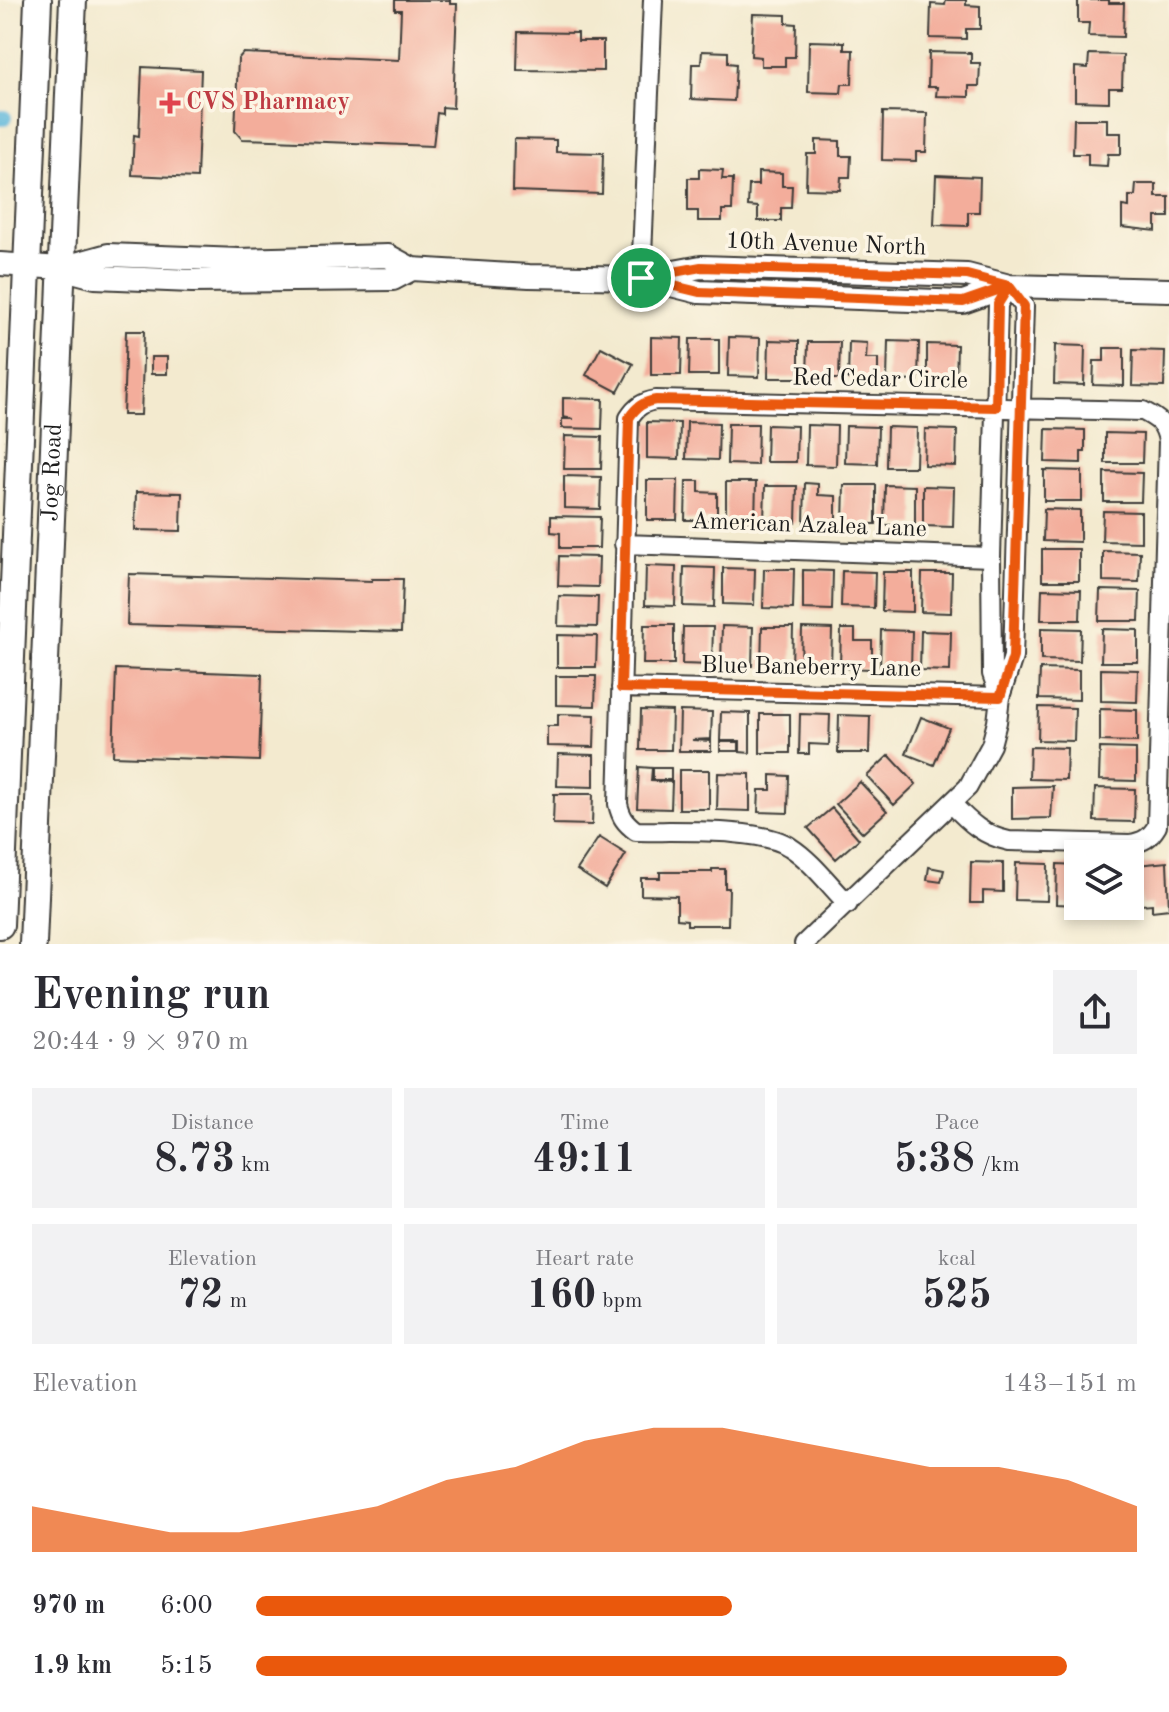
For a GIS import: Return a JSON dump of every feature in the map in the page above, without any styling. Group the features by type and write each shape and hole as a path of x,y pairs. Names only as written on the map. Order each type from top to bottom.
{"main road":[{"name":"Jog Road","path":"0,925 38,0"},
{"name":"Jog Road","path":"33,944 73,0"}],"street":[{"path":"641,278 653,0"},
{"path":"0,264 61,268 95,277 240,282 393,279 412,269 515,276 641,278 699,292 963,302 1009,286 1169,290"},
{"path":"1000,697 992,674 991,557 998,304 1009,286"},
{"path":"804,944 968,787 986,756 997,722 1000,697 1013,657 1024,306 1009,286"},
{"name":"Red Cedar Circle","path":"848,904 798,853 778,840 755,836 636,831 620,815 624,544 629,418 635,408 645,402 672,400 996,407 1143,411 1160,420 1166,429 1168,441 1157,826 1151,836 1130,844 1009,841 997,839 976,827 952,804"},
{"name":"American Azalea Lane","path":"624,544 991,557"},
{"name":"Blue Baneberry Lane","path":"621,688 1000,697"}],"building":[{"path":"395,0 450,0 450,4 457,4 453,108 442,107 442,114 437,113 433,146 242,139 235,131 238,59 243,53 399,60 401,10 395,10"},
{"path":"946,0 966,0 966,5 980,6 980,29 966,29 966,39 930,38 931,4 945,5"},
{"path":"1078,0 1124,3 1123,37 1088,36 1089,23 1078,23"},
{"path":"753,14 786,15 786,23 796,24 795,57 785,57 785,66 761,66 761,57 751,56"},
{"path":"518,32 578,33 578,41 603,41 603,71 517,70"},
{"path":"809,41 844,42 844,50 853,50 852,84 842,84 841,93 808,92"},
{"path":"702,51 728,52 728,63 736,64 734,101 691,99 692,64 701,64"},
{"path":"929,52 971,53 971,63 980,63 979,86 969,86 969,97 936,96 937,87 928,87"},
{"path":"1089,54 1123,55 1122,88 1109,88 1109,102 1075,101 1075,67 1088,68"},
{"name":"CVS Pharmacy","path":"142,67 201,70 197,178 132,175 134,135 139,136"},
{"path":"883,112 927,113 926,152 916,152 916,161 882,160"},
{"path":"1074,119 1107,119 1107,133 1121,133 1121,154 1108,154 1107,166 1088,165 1088,154 1073,154"},
{"path":"514,139 556,140 556,152 603,153 602,194 513,191"},
{"path":"816,140 840,141 840,156 851,156 850,177 841,177 840,190 806,189 807,154 816,154"},
{"path":"699,169 723,170 722,179 733,179 732,210 722,210 722,221 698,221 698,211 688,211 688,178 699,178"},
{"path":"758,172 782,173 782,186 792,186 791,208 781,208 781,221 758,221 758,207 748,206 749,185 758,185"},
{"path":"936,175 980,177 979,212 968,212 968,226 934,225"},
{"path":"1136,184 1156,184 1156,197 1169,197 1169,217 1156,217 1156,231 1122,227 1122,206 1129,207 1129,196 1135,196"},
{"path":"126,331 144,331 141,415 123,415"},
{"path":"651,337 682,338 681,375 651,375"},
{"path":"729,337 760,338 759,377 728,376"},
{"path":"690,339 719,339 719,375 689,375"},
{"path":"769,340 799,341 799,378 768,378"},
{"path":"888,341 919,342 918,381 887,380"},
{"path":"808,342 840,342 839,379 807,379"},
{"path":"849,342 867,343 866,359 878,359 878,380 848,379"},
{"path":"927,344 957,345 956,382 927,382"},
{"path":"1055,345 1085,346 1084,385 1054,384"},
{"path":"601,347 633,364 618,392 586,375"},
{"path":"1104,348 1124,348 1124,386 1093,385 1094,361 1104,361"},
{"path":"1133,350 1165,351 1164,387 1132,386"},
{"path":"151,357 167,357 167,374 151,374"},
{"path":"563,398 603,399 602,429 562,428 562,419 573,419 563,417"},
{"path":"647,422 680,423 679,459 647,458"},
{"path":"687,422 719,423 718,460 686,459"},
{"path":"728,424 758,424 757,465 727,464"},
{"path":"767,425 797,426 796,462 766,462"},
{"path":"807,425 837,426 836,466 806,465"},
{"path":"846,426 878,427 877,464 845,463"},
{"path":"887,427 917,428 916,467 886,467"},
{"path":"925,429 957,430 956,466 924,465"},
{"path":"1046,429 1085,430 1085,452 1081,452 1081,463 1045,462"},
{"path":"1105,433 1143,434 1142,463 1105,463"},
{"path":"565,436 602,437 601,469 564,469"},
{"path":"1044,470 1082,471 1082,501 1044,501"},
{"path":"1104,472 1142,473 1141,502 1104,502"},
{"path":"564,476 601,477 600,509 564,508"},
{"path":"647,480 678,480 677,520 647,520"},
{"path":"686,481 699,481 699,492 717,493 717,520 685,520"},
{"path":"726,482 756,482 755,522 726,521"},
{"path":"805,483 818,484 818,495 836,496 836,524 804,523"},
{"path":"844,485 876,485 876,524 843,524"},
{"path":"885,485 915,486 915,525 884,525"},
{"path":"765,486 797,486 796,523 764,522"},
{"path":"923,486 954,487 953,527 923,526"},
{"path":"136,492 182,493 181,531 135,530"},
{"path":"1044,509 1080,510 1080,542 1043,541"},
{"path":"1103,511 1141,512 1141,542 1102,541"},
{"path":"551,516 600,517 599,548 560,548 560,533 551,532"},
{"path":"1042,549 1079,549 1079,581 1042,581"},
{"path":"1103,551 1140,552 1139,582 1103,581"},
{"path":"559,556 599,557 598,587 558,586"},
{"path":"646,566 676,567 675,606 645,605"},
{"path":"684,567 715,568 714,607 683,606"},
{"path":"723,568 755,569 754,605 723,604"},
{"path":"764,569 794,569 793,609 763,608"},
{"path":"803,570 833,571 832,610 803,609"},
{"path":"842,571 875,572 874,608 841,607"},
{"path":"883,572 913,572 913,612 882,611"},
{"path":"922,573 952,573 951,613 921,612"},
{"path":"129,574 372,581 403,579 401,632 127,625"},
{"path":"1042,589 1081,590 1080,620 1041,620"},
{"path":"1100,590 1140,591 1139,621 1099,621"},
{"path":"559,596 598,597 597,627 558,626"},
{"path":"644,625 674,625 674,664 643,664"},
{"path":"722,626 753,627 752,666 721,665"},
{"path":"683,627 713,627 712,665 682,664"},
{"path":"762,627 793,627 792,668 761,667"},
{"path":"802,628 832,629 831,668 801,667"},
{"path":"1041,628 1081,629 1080,661 1041,660"},
{"path":"841,629 855,629 855,641 872,641 872,669 840,668"},
{"path":"1102,629 1138,630 1138,662 1101,662"},
{"path":"881,630 912,631 911,670 880,669"},
{"path":"921,631 951,632 950,671 920,670"},
{"path":"557,635 597,636 596,667 557,667"},
{"path":"116,669 262,674 259,761 113,756"},
{"path":"1040,669 1079,670 1079,700 1039,699"},
{"path":"1101,669 1138,670 1137,702 1101,701"},
{"path":"556,676 596,676 595,706 556,705"},
{"path":"1039,707 1075,708 1074,741 1038,740"},
{"path":"1100,709 1137,710 1137,742 1100,741"},
{"path":"641,710 672,711 671,750 640,750"},
{"path":"680,711 712,712 711,739 692,740 711,741 711,751 679,751"},
{"path":"721,712 750,713 750,753 740,752 740,741 720,741"},
{"path":"558,714 595,715 594,747 547,746 547,726 558,726"},
{"path":"760,714 790,714 790,753 760,753"},
{"path":"800,714 830,715 829,745 809,744 809,754 799,754"},
{"path":"839,715 870,716 869,753 838,753"},
{"path":"921,717 949,728 934,765 906,754"},
{"path":"720,742 739,742 739,751 720,751"},
{"path":"1030,747 1067,748 1066,780 1029,779"},
{"path":"1100,748 1136,749 1136,781 1099,780"},
{"path":"558,754 594,755 594,787 557,786"},
{"path":"889,755 916,784 894,805 867,776"},
{"path":"639,767 652,768 651,781 672,782 671,809 637,808"},
{"path":"653,768 671,768 671,780 653,780"},
{"path":"679,770 709,770 709,809 679,809"},
{"path":"718,773 750,774 750,811 717,810"},
{"path":"771,775 789,776 788,813 758,812 759,790 771,790"},
{"path":"860,782 887,811 863,833 836,804"},
{"path":"1053,786 1051,818 1012,819 1012,787"},
{"path":"1095,788 1135,789 1134,822 1094,821"},
{"path":"554,794 593,794 592,825 553,824"},
{"path":"832,808 859,839 836,859 808,828"},
{"path":"599,837 626,854 605,888 577,870"},
{"path":"971,862 1003,863 1003,892 983,891 983,903 970,903"},
{"path":"1167,862 1169,909 1152,911 1152,904 1144,905 1144,864"},
{"path":"1016,863 1048,864 1047,901 1015,900"},
{"path":"1057,864 1064,864 1064,904 1056,904"},
{"path":"929,867 944,870 941,882 927,880"},
{"path":"712,869 725,869 725,888 729,888 728,925 687,925 687,920 677,919 677,896 641,895 641,878 660,878 660,872 712,872"}],"place":[{"name":"CVS Pharmacy","path":"170,103"}],"route":[{"path":"641,278 699,292 963,302 1009,286 1024,306 1013,657 1000,697 621,688 629,418 635,408 656,400 996,407 998,304 1009,286 967,275 701,267 641,278"}]}
